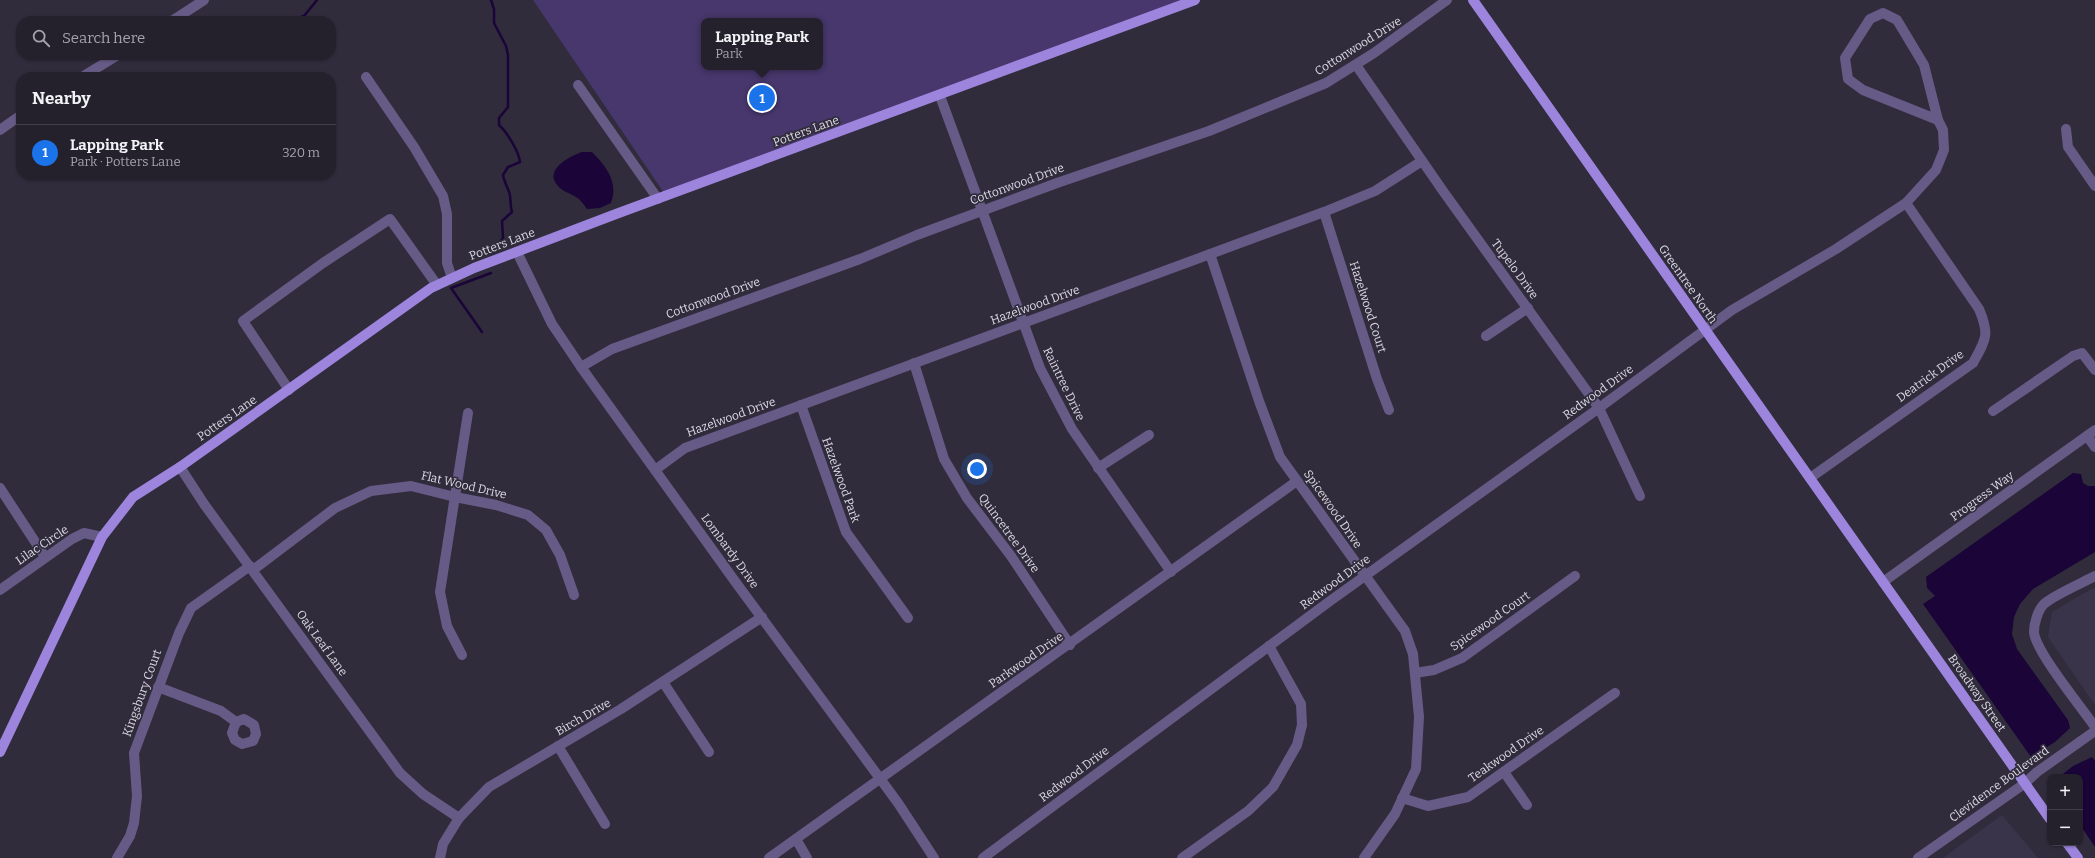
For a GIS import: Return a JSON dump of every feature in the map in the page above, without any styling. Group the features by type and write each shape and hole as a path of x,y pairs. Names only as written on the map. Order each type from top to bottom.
{"main road":[{"name":"Potters Lane","path":"0,752 102,537 133,496 180,467 437,285 517,252 1195,0"},
{"name":"Greentree North","path":"1473,0 1883,582"},
{"name":"Broadway Street","path":"1883,582 2047,815"},
{"path":"2069,846 2078,858"}],"street":[{"path":"180,16 204,0"},
{"name":"Cottonwood Drive","path":"581,367 612,349 860,259 917,235 982,211 1209,131 1326,83 1356,65 1447,0"},
{"name":"Redwood Drive","path":"983,858 1269,646 1732,310 1836,249 1906,203 1936,170 1944,150 1943,130 1938,120 1924,65 1897,20 1883,13 1870,19 1844,58 1848,79 1863,90 1938,120"},
{"path":"90,72 110,60"},
{"name":"Tupelo Drive","path":"1356,65 1422,161 1599,408 1640,496"},
{"path":"366,77 414,147 443,196 447,214 448,263 452,278"},
{"path":"578,85 658,199"},
{"name":"Raintree Drive","path":"940,96 1040,368 1072,429 1171,572"},
{"path":"0,130 16,119"},
{"path":"2066,129 2068,147 2095,186"},
{"name":"Hazelwood Drive","path":"655,470 685,448 1324,212 1375,190 1422,161"},
{"name":"Deatrick Drive","path":"1810,478 1973,363 1986,337 1986,326 1979,309 1906,203"},
{"name":"Hazelwood Court","path":"1324,212 1377,379 1389,410"},
{"path":"289,390 243,321 323,263 390,218 437,285"},
{"name":"Lombardy Drive","path":"517,252 552,324 581,367 880,779 934,858"},
{"name":"Spicewood Drive","path":"1210,254 1259,401 1280,457 1405,631 1413,654 1419,717 1416,769 1395,814 1364,858"},
{"path":"1486,336 1528,308"},
{"path":"1992,411 2073,356 2082,353 2095,370"},
{"name":"Quincetree Drive","path":"914,364 944,459 967,498 1011,556 1070,645"},
{"name":"Hazelwood Park","path":"801,405 846,532 908,618"},
{"path":"462,655 447,626 440,592 468,413"},
{"path":"2091,433 2095,447"},
{"name":"Progress Way","path":"1883,582 2091,433"},
{"path":"1098,468 1149,435"},
{"name":"Oak Leaf Lane","path":"180,467 204,504 400,773 423,794 459,818"},
{"name":"Parkwood Drive","path":"769,858 1070,645 1297,481"},
{"name":"Flat Wood Drive","path":"251,568 335,508 371,490 411,486 496,505 528,515 546,530 560,555 574,595"},
{"path":"0,488 45,557"},
{"name":"Lilac Circle","path":"0,590 45,557 84,533 102,537"},
{"name":"Kingsbury Court","path":"117,858 130,836 134,823 137,796 134,753 178,633 190,608 251,568"},
{"name":"Spicewood Court","path":"1415,673 1434,670 1462,658 1574,576"},
{"path":"2095,576 2044,604 2036,617 2034,633 2051,665 2095,727"},
{"name":"Birch Drive","path":"440,858 443,844 459,818 488,787 621,709 762,617"},
{"path":"1182,858 1248,811 1273,787 1297,745 1302,725 1301,704 1269,646"},
{"path":"663,682 709,752"},
{"path":"158,687 220,711 236,722"},
{"name":"Teakwood Drive","path":"1402,798 1428,806 1468,797 1615,693"},
{"name":"Clevidence Boulevard","path":"1918,858 2024,784 2037,772 2095,731"},
{"path":"558,746 605,824"},
{"path":"1504,772 1527,805"},
{"path":"796,839 807,858"}],"shaded area":[{"path":"533,0 1182,0 666,196"},
{"path":"582,152 592,152 610,175 613,189 611,203 600,208 587,209 578,198 560,188 554,180 554,174 560,164"},
{"path":"2073,473 2081,474 2083,483 2088,486 2095,486 2095,552 2033,589 2020,604 2014,617 2012,634 2017,649 2068,720 2070,728 2055,742 2031,757 1923,604 1935,596 1927,588 1926,577"},
{"path":"2095,587 2095,705 2048,637 2052,612"},
{"path":"2092,757 2095,761 2095,847 2083,829 2083,774 2063,774 2073,766"},
{"path":"2002,815 2038,858 1943,858"}],"waterway":[{"path":"304,16 317,0"},
{"path":"491,0 494,9 494,23 506,46 508,55 508,107 499,118 499,125 506,132 512,142 520,162 508,167 503,175 510,194 512,212 502,221 503,238 493,252"},
{"path":"482,332 451,288 491,273"}],"place":[{"name":"Lapping Park","path":"762,98"}]}
